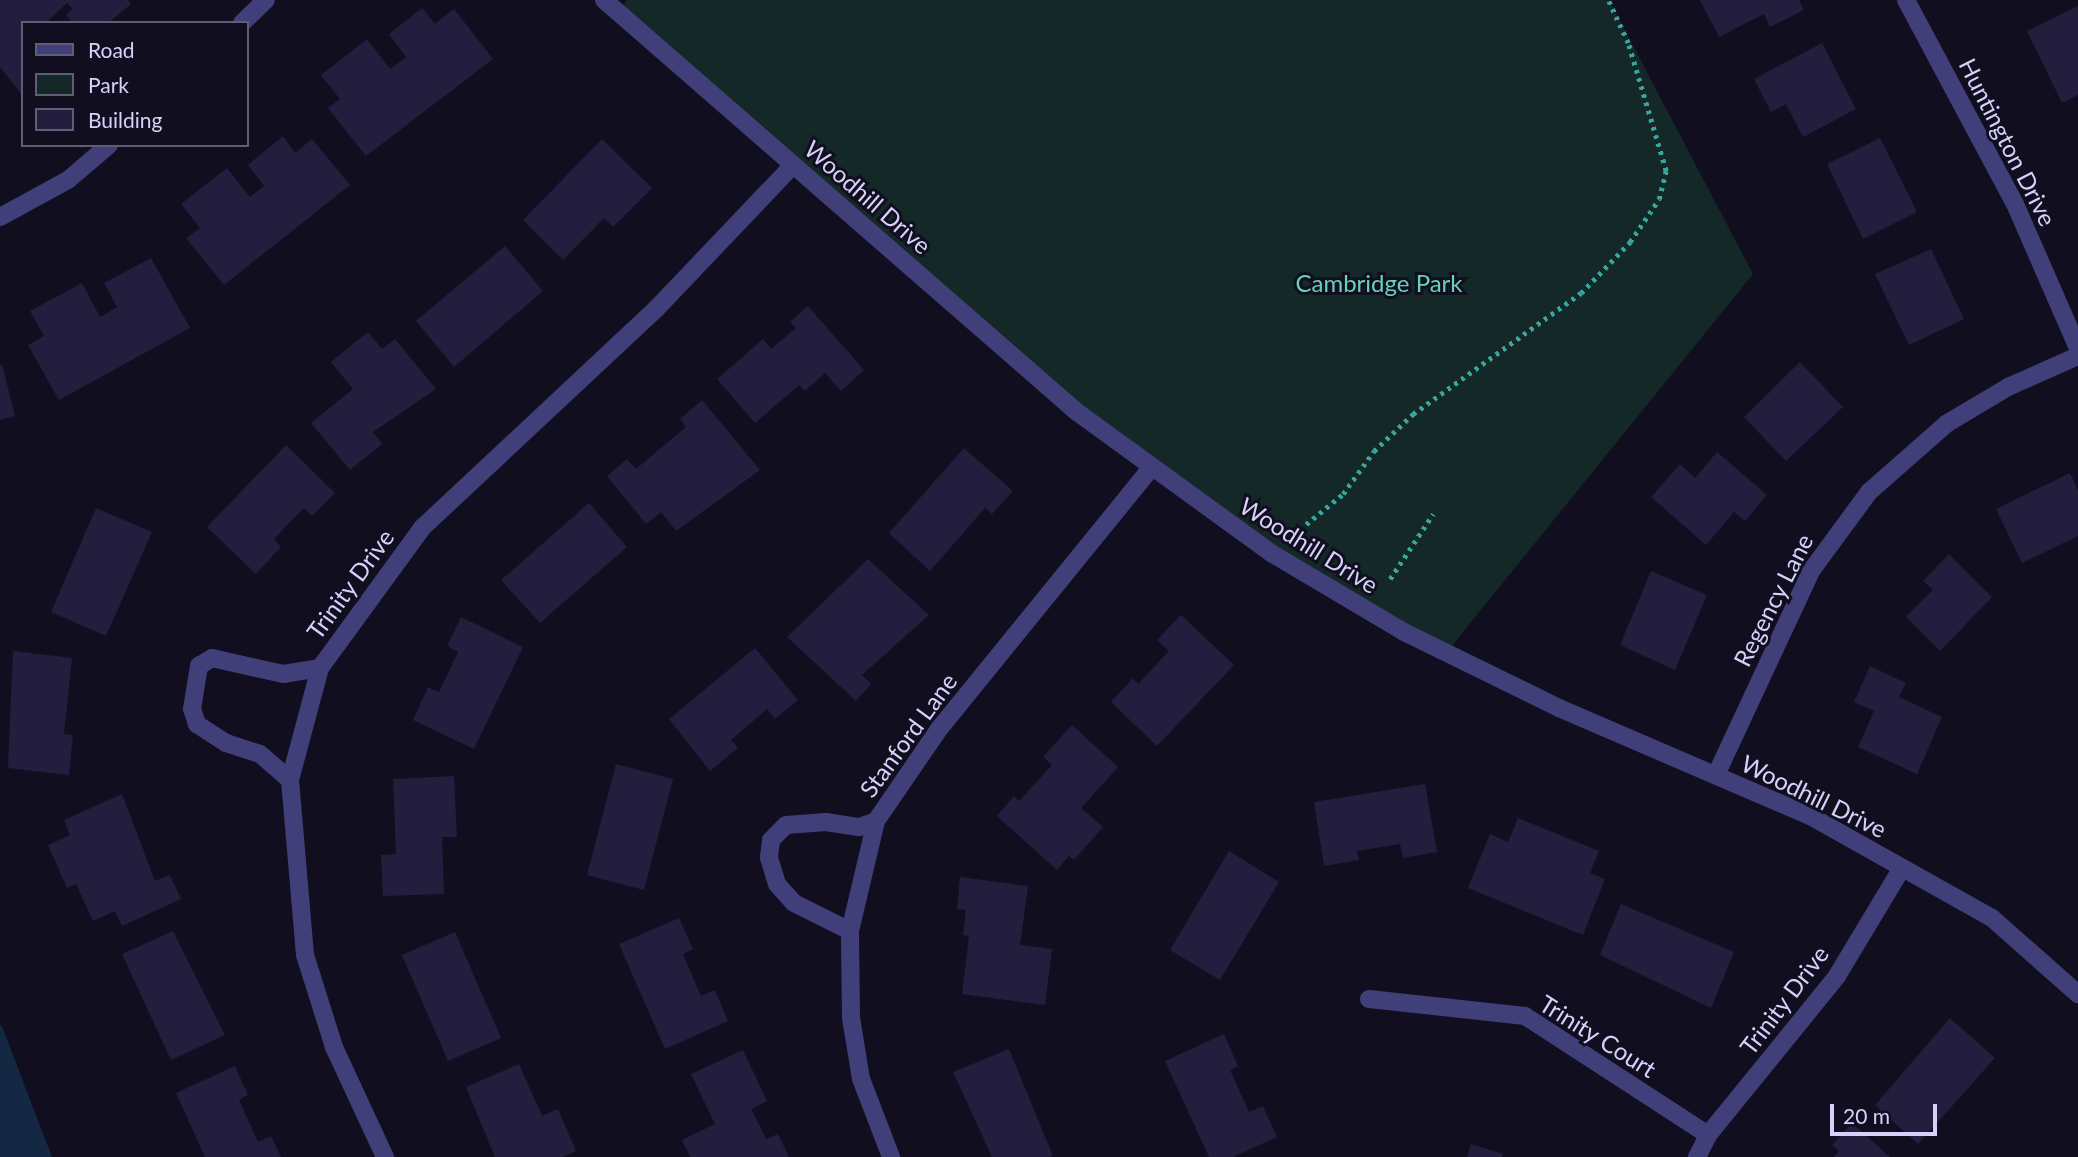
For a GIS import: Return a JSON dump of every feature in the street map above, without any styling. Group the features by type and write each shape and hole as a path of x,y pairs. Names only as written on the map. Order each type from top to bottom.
{"street":[{"path":"244,21 266,0"},
{"name":"Woodhill Drive","path":"604,0 1150,469 1271,554 1404,632 1812,817 1992,918 2078,994"},
{"name":"Huntington Drive","path":"1906,0 2015,204 2078,348"},
{"path":"0,216 68,180 108,147"},
{"name":"Trinity Drive","path":"290,780 260,754 226,743 197,724 194,681 199,666 212,658 283,674 320,668 423,527 657,309 793,165"},
{"name":"Regency Lane","path":"1716,775 1811,571 1868,492 1946,424 2008,387 2078,356"},
{"name":"Stanford Lane","path":"850,931 794,903 777,884 769,857 771,840 786,825 827,822 859,827 876,821 939,729 1150,469"},
{"path":"320,668 290,780 305,955 334,1047 385,1157"},
{"path":"876,821 850,931 851,1018 862,1079 891,1157"},
{"name":"Trinity Drive","path":"1697,1157 1708,1135 1823,995 1902,868"},
{"name":"Trinity Court","path":"1369,999 1525,1016 1708,1135"}],"path":[{"path":"1271,554 1343,494 1374,451 1413,414 1581,293 1630,243 1659,199 1666,172 1628,43 1608,0"},
{"path":"1390,579 1433,514"}],"green space":[{"name":"Cambridge Park","path":"627,0 1609,0 1753,274 1446,653 1150,469 617,12"}],"water":[{"path":"0,1024 3,1029 52,1157 0,1157"}],"building":[{"path":"0,0 128,0 131,4 110,21 71,21 66,14 73,9 67,3 48,21 21,21 21,93 0,67"},
{"path":"1700,0 1799,0 1804,10 1770,27 1764,14 1719,37"},
{"path":"2078,6 2078,95 2062,103 2027,31"},
{"path":"422,8 435,24 454,9 493,59 366,156 328,108 340,99 321,75 367,39 390,69 406,57 389,34"},
{"path":"1822,43 1856,109 1803,137 1786,104 1771,112 1754,79"},
{"path":"283,136 295,153 312,139 350,185 224,285 186,238 200,228 181,204 227,168 250,197 264,186 248,165"},
{"path":"1880,138 1917,212 1863,239 1827,164"},
{"path":"602,139 652,188 613,227 604,218 563,260 523,220"},
{"path":"505,246 543,291 454,367 416,321"},
{"path":"1931,249 1964,319 1909,345 1875,274"},
{"path":"151,258 190,328 59,400 28,345 44,336 30,311 82,283 100,317 117,307 104,283"},
{"path":"808,306 864,370 841,391 825,373 805,391 799,385 755,423 717,379 763,339 771,349 796,328 790,322"},
{"path":"368,332 382,349 395,339 436,389 373,432 382,444 350,470 311,423 353,389 331,362"},
{"path":"1800,362 1843,407 1786,461 1744,417"},
{"path":"2,364 15,416 0,420 0,365"},
{"path":"702,400 760,470 676,531 661,512 646,524 607,476 627,459 636,469 686,427 680,419"},
{"path":"286,445 335,493 312,516 304,508 274,539 281,547 256,574 207,527"},
{"path":"964,448 1013,491 992,514 985,508 930,571 889,533"},
{"path":"1717,452 1767,495 1745,521 1734,512 1706,545 1651,497 1680,464 1695,478"},
{"path":"2070,473 2078,490 2078,536 2022,563 1996,509"},
{"path":"589,503 627,547 540,623 501,580"},
{"path":"96,508 152,532 106,636 51,612"},
{"path":"1949,554 1992,597 1940,651 1906,617 1933,590 1923,581"},
{"path":"868,559 929,615 862,675 871,684 856,701 787,637"},
{"path":"1651,571 1707,595 1675,670 1620,645"},
{"path":"1181,615 1234,665 1157,746 1111,702 1133,678 1138,684 1169,651 1157,640"},
{"path":"461,617 523,647 474,749 413,720 428,687 439,692 458,652 447,646"},
{"path":"755,648 798,700 775,719 767,709 731,740 738,748 710,771 669,719"},
{"path":"13,651 72,658 64,734 73,735 69,775 8,768"},
{"path":"1870,666 1906,683 1899,697 1942,717 1917,774 1858,747 1874,711 1854,702"},
{"path":"1072,725 1118,767 1081,808 1103,827 1074,860 1069,856 1057,870 997,816 1014,796 1019,801 1052,765 1043,757"},
{"path":"616,764 673,779 644,890 587,875"},
{"path":"454,776 457,837 442,837 444,894 383,896 381,855 396,854 393,779"},
{"path":"1425,784 1437,852 1403,858 1400,844 1357,851 1359,860 1324,866 1314,802"},
{"path":"122,794 155,881 170,875 181,899 122,926 115,911 93,921 76,884 67,888 48,845 70,835 64,820"},
{"path":"1518,818 1599,851 1590,873 1605,879 1583,935 1468,888 1490,834 1508,842"},
{"path":"1229,851 1279,882 1220,980 1170,950"},
{"path":"960,877 1028,886 1020,945 1052,949 1045,1005 962,994 969,936 963,935 966,910 957,909"},
{"path":"1621,904 1734,952 1711,1008 1600,955"},
{"path":"679,918 693,949 683,954 701,996 715,990 728,1021 665,1049 619,944"},
{"path":"173,931 225,1035 171,1060 122,954"},
{"path":"455,932 501,1038 448,1061 402,955"},
{"path":"1950,1018 1995,1058 1918,1144 1875,1105"},
{"path":"1224,1034 1238,1066 1230,1070 1249,1112 1263,1106 1277,1137 1233,1157 1209,1157 1165,1061"},
{"path":"1009,1049 1053,1156 992,1157 953,1072"},
{"path":"743,1050 767,1101 751,1109 766,1139 778,1134 789,1157 690,1157 682,1140 715,1124 691,1074"},
{"path":"519,1064 542,1116 558,1109 576,1151 563,1157 495,1157 466,1087"},
{"path":"235,1066 248,1095 239,1100 258,1142 271,1136 281,1157 205,1157 176,1093"},
{"path":"1852,1123 1890,1157 1834,1157 1839,1151 1832,1145"},
{"path":"1471,1144 1503,1154 1502,1157 1467,1157"}]}
